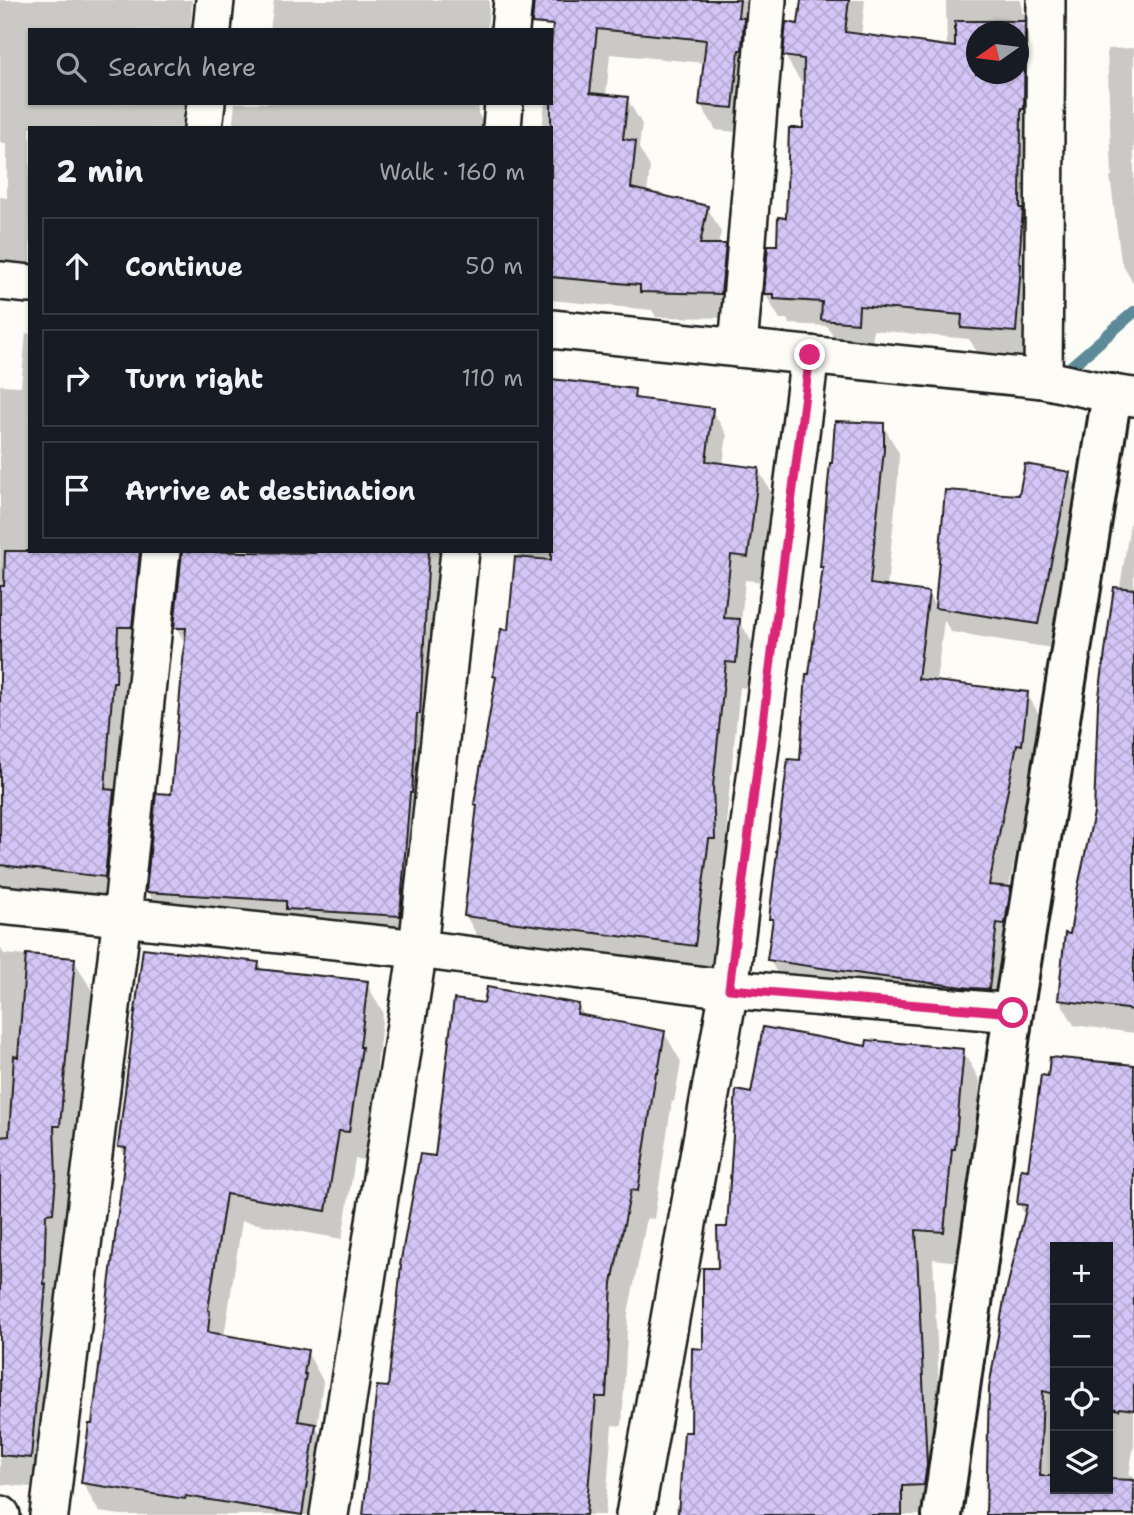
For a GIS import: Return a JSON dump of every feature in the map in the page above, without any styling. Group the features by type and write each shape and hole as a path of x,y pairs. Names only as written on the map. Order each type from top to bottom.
{"street":[{"path":"212,28 215,0"},
{"path":"510,28 513,0"},
{"path":"738,348 767,0"},
{"path":"1043,379 1046,0"},
{"path":"203,126 205,105"},
{"path":"502,126 504,105"},
{"path":"0,281 28,284"},
{"path":"553,329 1043,379 1123,396 1013,1013 942,1515"},
{"path":"635,1515 729,989 810,355"},
{"path":"49,1515 122,917 161,553"},
{"path":"329,1515 418,949 460,553"},
{"path":"0,905 418,949 729,989 1013,1013"}],"building":[{"path":"534,0 740,0 738,17 744,18 742,50 739,50 733,108 699,105 706,40 597,29 590,93 628,97 623,139 636,141 631,188 708,206 700,244 726,244 721,294 640,292 640,285 553,277 553,25 532,23"},
{"path":"801,0 849,0 845,32 955,47 955,21 966,21 966,84 1024,84 1024,109 1021,109 1020,208 1023,208 1016,332 961,328 962,315 859,306 858,323 821,320 822,302 774,299 774,294 764,294 768,245 777,245 778,217 786,218 789,128 803,128 804,59 783,56 786,22 798,24"},
{"path":"553,379 635,389 634,398 713,408 706,461 759,468 748,557 731,555 724,618 740,619 736,663 726,662 713,786 715,839 709,839 695,946 464,916 477,805 474,804 496,677 493,676 501,629 508,630 515,557 551,560"},
{"path":"835,421 884,423 884,450 870,584 929,592 918,679 1028,692 1022,745 1017,744 989,885 1011,887 1005,924 997,923 989,989 767,960 773,919 769,919 776,851 788,759 800,760 806,674 809,674 823,567 820,567"},
{"path":"1025,464 1070,472 1038,624 935,608 945,490 1019,495"},
{"path":"5,551 140,553 132,627 118,627 116,682 113,682 105,789 114,790 105,877 0,865 0,586 4,586"},
{"path":"182,553 429,553 420,714 417,714 400,916 286,909 286,901 146,892 156,793 171,794 186,628 174,628"},
{"path":"1114,587 1134,589 1134,1010 1058,1000 1065,933 1070,934 1094,813 1098,703"},
{"path":"143,948 259,962 258,969 368,981 362,1047 349,1132 339,1131 326,1211 226,1194 208,1310 208,1332 308,1350 298,1421 316,1424 302,1515 186,1496 185,1499 81,1483 89,1424 92,1424 126,1148 118,1147"},
{"path":"26,954 75,958 60,1126 54,1126 56,1177 53,1213 46,1214 46,1284 31,1458 0,1455 0,1137 9,1136 14,1056 18,1057"},
{"path":"487,987 579,1004 577,1014 665,1031 638,1191 631,1190 612,1283 606,1397 596,1397 586,1515 363,1515 377,1386 388,1387 400,1265 420,1154 435,1156 454,999 484,1003"},
{"path":"763,1027 866,1046 867,1040 964,1049 944,1232 916,1230 927,1465 924,1485 902,1486 902,1515 678,1515 684,1432 691,1432 692,1348 703,1349 703,1268 718,1268 717,1227 727,1227 736,1090 751,1093"},
{"path":"1050,1057 1134,1065 1134,1410 1113,1408 1113,1242 1050,1242 1050,1393 1043,1391 1040,1476 1050,1476 1050,1494 1113,1494 1113,1479 1134,1480 1134,1515 986,1515 989,1388 1004,1300 1027,1205 1017,1204 1021,1169 1028,1170 1041,1075 1048,1076"}],"waterway":[{"path":"1066,371 1134,312"}],"route":[{"path":"810,355 729,989 1013,1013"}]}
